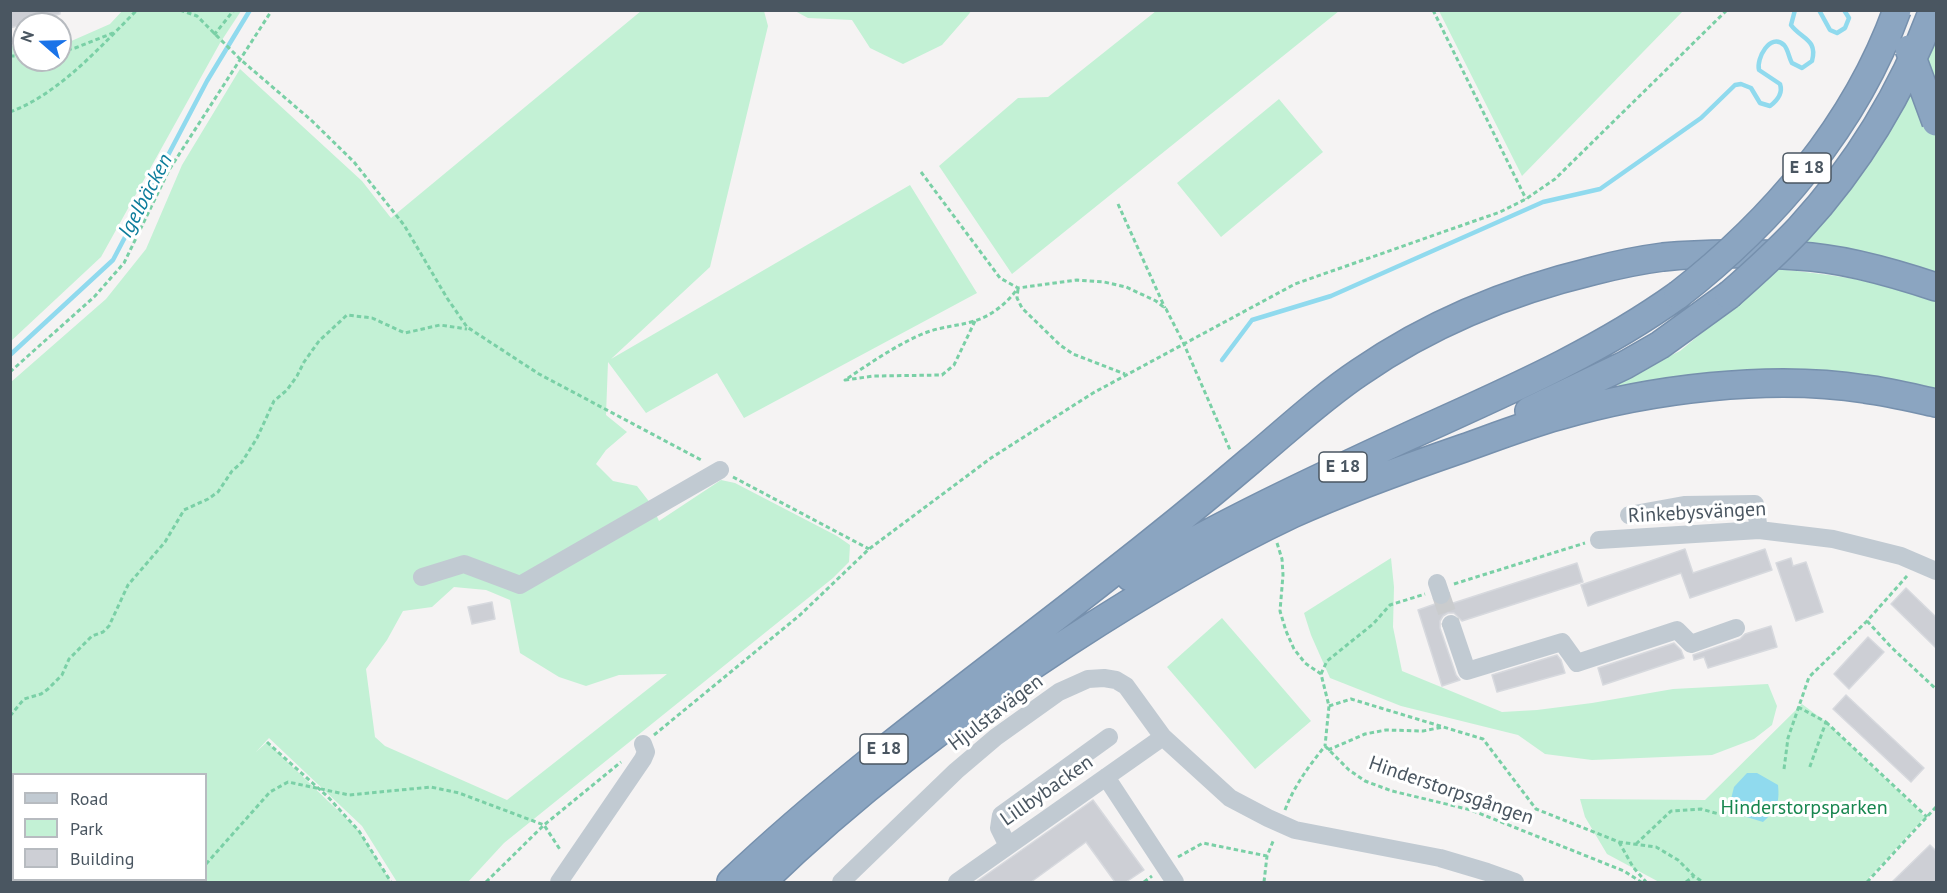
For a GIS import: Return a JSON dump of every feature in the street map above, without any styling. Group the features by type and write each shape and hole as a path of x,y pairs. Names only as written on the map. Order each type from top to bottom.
{"highway":[{"path":"1897,10 1936,122"},
{"name":"E 18","path":"731,882 842,783 925,716 1014,650 1104,592 1229,521 1567,363 1646,318 1678,296 1739,244 1803,174 1855,100 1876,62 1897,10"},
{"name":"E 18","path":"762,882 856,799 938,732 1106,616 1238,541 1294,513 1417,464 1625,365 1668,340 1729,295 1766,263 1800,228 1858,155 1904,77 1922,41 1933,10"},
{"path":"1014,650 1135,556 1360,371 1455,316 1562,278 1662,257 1800,256 1857,265 1936,287"},
{"path":"1417,464 1558,416 1626,399 1675,391 1733,385 1795,384 1862,388 1936,403"}],"street":[{"path":"422,577 464,564 520,585 720,470"},
{"path":"1629,516 1684,504 1755,504 1759,530"},
{"name":"Rinkebysvängen","path":"1599,540 1759,530 1833,539 1901,556 1936,571"},
{"path":"1451,624 1467,670 1562,642 1577,663 1677,630 1692,644 1736,628"},
{"name":"Hjulstavägen","path":"841,882 956,771 996,736 1059,692 1088,679 1104,678 1116,680 1126,686 1163,737 1230,798 1268,818 1295,830 1440,858 1471,875 1515,882"},
{"path":"1008,846 999,828 1001,815 1109,737"},
{"name":"Lillbybacken","path":"957,882 1163,737"},
{"path":"559,882 643,759 646,752 643,744"},
{"path":"1106,777 1175,882"}],"path":[{"path":"180,10 197,16"},
{"path":"195,10 197,16 234,54 311,120 354,162 404,225 447,298 471,330"},
{"path":"214,34 234,10"},
{"path":"10,372 95,296 124,263 169,170 272,10"},
{"path":"1433,10 1527,199"},
{"path":"800,615 869,549 991,458 1093,393 1183,342 1295,284 1500,212 1527,199 1555,179 1727,10"},
{"path":"10,112 34,100 67,77 101,49 137,11"},
{"path":"72,49 115,33"},
{"path":"921,172 999,278 1018,288 1077,280 1104,282 1126,287 1166,309"},
{"path":"1118,204 1235,460"},
{"path":"975,321 954,365 942,375 874,376 845,380 900,344 948,325 975,321 1009,300 1018,288"},
{"path":"1018,288 1017,298 1022,308 1060,345 1072,354 1125,375"},
{"path":"10,716 24,699 41,694 48,689 62,675 69,659 92,636 103,632 109,626 128,585 165,542 184,510 218,492 232,471 242,462 257,438 274,401 297,376 319,342 347,315 372,318 405,333 440,325 471,330 539,374 869,549"},
{"path":"1276,538 1282,559 1280,611 1286,631 1294,649 1305,663 1320,674 1329,706 1325,746 1301,777 1284,812"},
{"path":"1320,674 1328,661 1373,624 1390,604 1579,544 1599,540"},
{"path":"1784,769 1788,738 1809,677 1867,621 1917,563"},
{"path":"1867,621 1936,689"},
{"path":"1329,706 1351,699 1483,739 1536,809 1620,842 1656,847 1678,860 1703,882"},
{"path":"1798,707 1826,722 1927,818"},
{"path":"1809,769 1826,722"},
{"path":"1328,750 1365,734 1386,730 1423,730 1445,727"},
{"path":"267,742 318,788 359,831 391,882"},
{"name":"Hinderstorpsgången","path":"1325,746 1349,770 1365,781 1392,791 1471,810 1624,872 1641,882"},
{"path":"207,863 270,792 288,782 349,795 431,787 459,793 544,825 558,847"},
{"path":"1867,882 1936,807"},
{"path":"1636,844 1671,811 1701,809 1726,816"},
{"path":"1264,882 1268,856 1274,839"},
{"path":"1620,842 1633,867 1646,882"},
{"path":"1175,859 1203,843 1268,856"},
{"path":"1686,882 1694,876"}],"green space":[{"path":"123,10 241,11 220,43 101,257 11,341 11,46 12,72 72,72 72,41 110,24"},
{"path":"641,11 764,11 768,26 710,267 611,359 910,185 977,293 744,418 717,373 646,413 608,362 606,415 627,432 606,450 596,464 613,481 637,486 651,504 659,521 721,480 735,483 850,545 849,562 833,578 504,843 468,882 397,882 362,826 269,738 256,752 267,742 359,831 391,882 97,882 207,881 207,773 12,773 11,858 11,382 106,299 146,249 182,165 240,69 362,181 391,218","holes":["454,587 486,590 510,600 520,653 559,677 586,686 619,675 667,674 507,800 385,746 375,737 366,669 387,640 403,611 432,607"]},
{"path":"795,11 971,11 942,45 903,64 870,48 852,20 808,18"},
{"path":"1156,11 1339,11 1012,274 939,166 1018,98 1048,97"},
{"path":"1439,11 1683,11 1522,176"},
{"path":"1936,35 1936,273 1799,244"},
{"path":"1279,99 1323,152 1221,237 1177,183"},
{"path":"1779,269 1878,283 1936,300 1936,392 1621,392 1617,381 1680,351"},
{"path":"1391,558 1394,587 1393,627 1402,671 1502,712 1592,703 1673,689 1768,684 1777,706 1772,725 1754,739 1712,755 1592,760 1545,754 1518,735 1401,706 1330,678 1304,613"},
{"path":"1222,618 1311,721 1255,769 1167,667"},
{"name":"Hinderstorpsparken","path":"1802,704 1826,722 1925,817 1865,882 1659,882 1607,854 1585,817 1580,799 1705,800"}],"water":[{"path":"1747,773 1757,773 1778,785 1776,806 1763,822 1740,815 1730,803 1734,787"}],"building":[{"path":"10,10 60,10 60,12 12,12 12,27 10,28"},
{"path":"1685,549 1693,573 1765,549 1772,570 1690,598 1681,573 1588,606 1581,585"},
{"path":"1791,558 1793,566 1806,562 1823,612 1796,621 1776,563"},
{"path":"1577,563 1583,582 1462,621 1454,613 1443,616 1440,628 1456,675 1460,680 1442,686 1418,610 1435,604 1444,606"},
{"path":"1906,588 1936,617 1936,648 1891,604"},
{"path":"492,602 495,619 472,624 468,607"},
{"path":"1771,626 1777,647 1708,668 1704,657 1694,660 1693,655"},
{"path":"1868,637 1884,652 1849,689 1834,674"},
{"path":"1674,643 1681,650 1684,658 1603,685 1598,668"},
{"path":"1557,655 1565,673 1497,692 1492,675"},
{"path":"1846,695 1924,768 1911,782 1833,709"},
{"path":"1093,800 1144,870 1126,882 1115,882 1086,842 1031,882 976,882"},
{"path":"1930,845 1936,851 1936,882 1892,882"}],"waterway":[{"name":"Igelbäcken","path":"10,355 113,260 207,81 250,10"},
{"path":"1222,360 1252,320 1331,296 1543,202 1600,189 1701,118 1735,85 1741,84 1751,88 1760,103 1770,106 1779,96 1781,87 1759,70 1765,48 1769,44 1779,42 1784,45 1792,63 1802,68 1812,61 1811,44 1791,25 1795,10"},
{"path":"1819,10 1830,30 1837,33 1845,28 1849,18 1844,10"}],"tunnel":[{"path":"1441,595 1451,624"}]}
